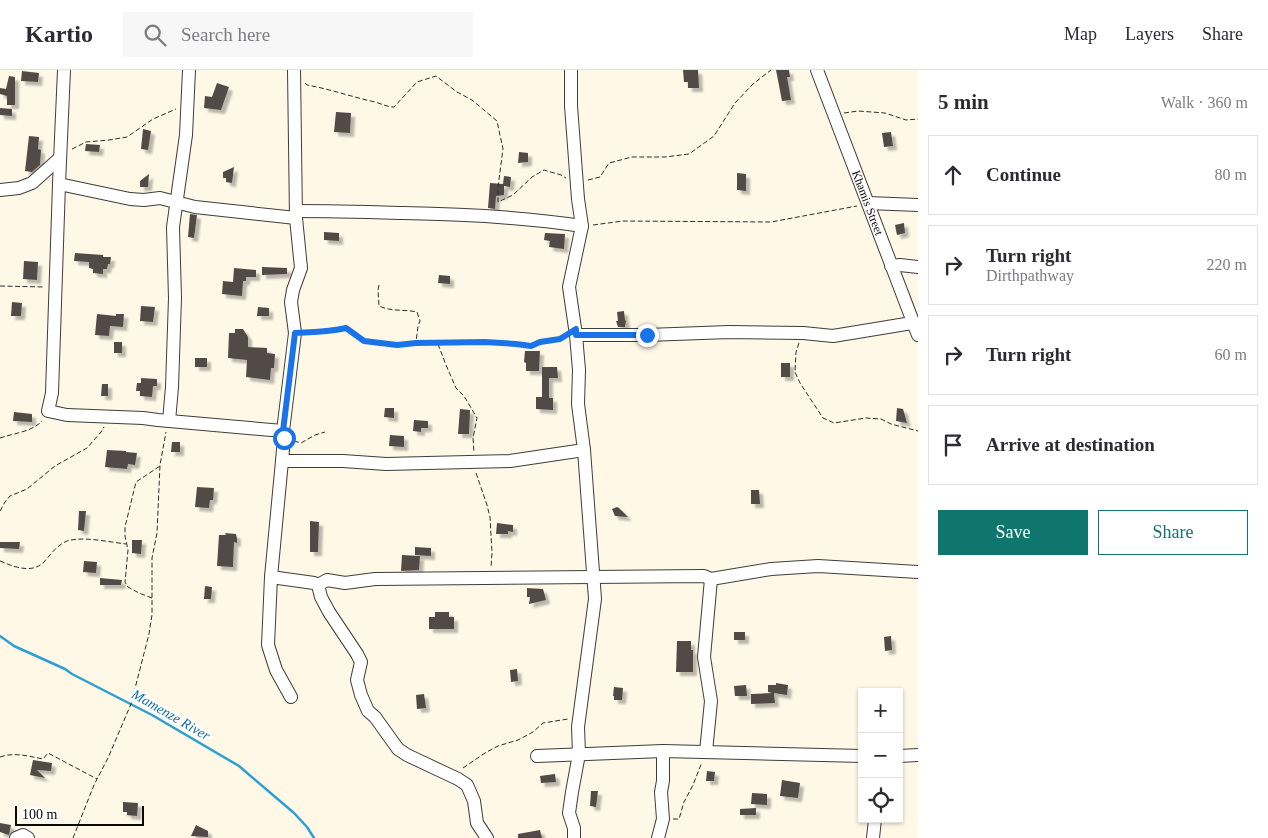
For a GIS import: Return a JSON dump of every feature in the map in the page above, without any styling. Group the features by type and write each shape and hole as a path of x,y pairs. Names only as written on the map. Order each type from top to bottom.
{"street":[{"path":"64,70 52,393 48,411 67,414 168,420 283,434"},
{"path":"168,420 172,387 175,298 173,227 186,136 189,70"},
{"path":"571,70 571,106 578,199 582,226 568,286 576,332 579,370 578,404 584,450 595,598 578,727 579,754 569,813 574,828 574,838"},
{"name":"Khamis Street","path":"817,70 918,335"},
{"path":"291,697 276,670 268,644 270,577 283,434 295,333 291,302 301,268 296,215 294,73"},
{"path":"0,190 19,188 32,183 60,156"},
{"path":"59,184 130,199 160,198 195,207 296,215 352,211 473,215 541,220 582,226"},
{"path":"868,204 918,205"},
{"path":"891,266 918,267"},
{"path":"576,332 647,335 728,332 803,333 833,336 912,323"},
{"path":"282,461 343,461 386,464 510,461 584,450"},
{"path":"318,585 327,580 345,583 375,579 704,576 711,579 770,569 818,566 918,572"},
{"path":"270,577 318,585"},
{"path":"706,752 711,701 704,657 711,579"},
{"path":"318,585 321,597 329,612 361,662 357,680 368,711 398,749 467,785 474,801 477,823 487,838"},
{"path":"658,838 663,819 661,792 663,751"},
{"path":"537,756 663,751 858,756"},
{"path":"903,756 918,755"},
{"path":"873,838 875,823"},
{"path":"16,838 23,835 28,838"}],"path":[{"path":"584,182 600,177 610,163 632,157 665,157 689,154 714,136 735,103 753,84 771,70"},
{"path":"294,73 307,85 326,88 388,107 394,107 417,82 436,76 457,92 472,100 497,121 503,149 498,202 513,195 544,170 561,174 566,179"},
{"path":"60,156 86,142 128,137 153,119 188,104"},
{"path":"833,115 858,110 885,113 906,120 918,118"},
{"path":"582,226 623,221 771,222 868,204"},
{"path":"0,286 56,288"},
{"path":"379,286 380,306 393,311 409,310 416,312 420,321 416,343"},
{"path":"295,333 346,328 364,341 397,345 485,342 531,346 540,342 560,339 576,332"},
{"path":"803,333 796,352 795,372 823,418 834,423 866,418 881,418 891,424 918,431"},
{"path":"0,438 32,429 46,416 48,411"},
{"path":"0,511 5,502 14,493 27,489 55,466 87,448 101,432 110,417"},
{"path":"73,838 131,704 149,634 152,615 152,558 157,533 160,465 168,420"},
{"path":"283,434 301,443 325,432"},
{"path":"152,598 128,587 125,582 128,550 124,527 136,482 160,465"},
{"path":"0,561 33,569 39,566 59,545 76,539 127,544"},
{"path":"452,776 485,753 498,746 518,740 533,732 543,723 580,718"},
{"path":"663,819 679,819 684,802 693,786 706,752"},
{"path":"0,757 8,754 21,754 43,759 48,753 97,779"}],"building":[{"path":"683,70 698,70 699,88 688,88 688,82 684,82"},
{"path":"776,70 789,70 790,77 787,77 791,100 782,101"},
{"path":"22,71 39,73 38,82 21,81"},
{"path":"9,76 15,77 15,105 7,105 7,96 0,94 0,88 6,89"},
{"path":"217,83 229,87 221,110 204,108 205,96 212,97"},
{"path":"0,108 12,109 12,116 0,115"},
{"path":"336,112 351,113 350,133 334,132"},
{"path":"143,129 151,131 148,150 141,149"},
{"path":"891,132 893,146 884,147 882,133"},
{"path":"29,136 39,137 38,149 41,150 40,165 32,172 25,171"},
{"path":"86,144 100,145 99,152 85,151"},
{"path":"519,152 528,153 528,162 518,163"},
{"path":"234,167 232,183 226,182 226,178 223,178 223,172"},
{"path":"737,173 746,174 746,191 737,190"},
{"path":"149,174 148,187 140,187 140,181"},
{"path":"504,176 511,177 510,187 504,186 504,195 496,196 495,209 488,208 490,183 503,184"},
{"path":"190,214 197,215 194,238 188,237"},
{"path":"904,223 905,233 897,235 895,225"},
{"path":"324,232 339,233 339,241 324,240"},
{"path":"545,233 565,234 564,249 549,247 550,241 544,240"},
{"path":"75,253 111,257 110,264 108,264 107,269 103,269 103,274 93,273 93,269 89,268 89,262 74,261"},
{"path":"24,261 38,262 37,280 23,279"},
{"path":"262,267 287,268 287,274 262,275"},
{"path":"234,268 256,270 256,277 246,277 246,281 243,281 242,296 222,294 223,281 233,282"},
{"path":"439,275 450,276 450,284 438,283"},
{"path":"12,302 22,303 21,316 11,316"},
{"path":"141,306 155,307 153,322 140,321"},
{"path":"258,307 269,308 269,316 257,316"},
{"path":"624,311 625,327 618,327 616,321 618,321 617,312"},
{"path":"97,314 116,316 116,314 124,314 123,327 110,326 109,336 95,335"},
{"path":"235,329 243,329 248,337 248,347 267,348 267,353 275,354 274,368 271,368 270,380 246,377 247,360 228,358 229,333 235,333"},
{"path":"114,342 122,342 122,353 114,353"},
{"path":"525,351 540,351 539,371 526,371 526,363 524,362"},
{"path":"195,358 207,358 207,367 195,367"},
{"path":"781,363 790,363 790,377 781,377"},
{"path":"542,367 557,367 558,378 549,378 549,398 553,398 553,410 536,409 536,397 542,397"},
{"path":"141,378 157,379 157,386 153,386 152,397 140,396 140,391 136,391 137,383 141,383"},
{"path":"102,384 108,384 108,396 101,396"},
{"path":"385,408 394,408 394,418 384,417"},
{"path":"897,408 903,409 907,423 896,421"},
{"path":"460,409 470,410 469,434 458,434"},
{"path":"14,412 32,414 32,422 13,421"},
{"path":"414,420 428,421 428,428 421,428 421,432 413,431"},
{"path":"390,435 404,436 404,447 389,446"},
{"path":"172,442 180,442 180,452 171,452"},
{"path":"107,450 137,453 135,465 128,464 127,469 105,467"},
{"path":"197,487 214,488 213,500 210,500 209,508 195,507"},
{"path":"751,490 759,490 760,504 751,504"},
{"path":"617,507 628,517 615,516 612,509"},
{"path":"79,511 86,511 84,531 78,530"},
{"path":"310,521 319,522 318,552 310,552"},
{"path":"497,523 513,525 513,532 508,531 508,534 496,534"},
{"path":"225,533 236,534 237,543 234,542 233,567 217,566 219,535 226,535"},
{"path":"132,540 142,540 141,554 132,553"},
{"path":"0,542 20,542 19,549 0,548"},
{"path":"415,547 431,548 431,556 415,555"},
{"path":"402,555 420,556 419,570 401,571"},
{"path":"84,561 97,562 96,573 83,572"},
{"path":"100,578 122,580 121,585 100,585"},
{"path":"205,586 212,587 211,599 204,599"},
{"path":"527,588 543,589 546,600 529,604 530,597 527,597"},
{"path":"435,612 449,612 449,617 454,617 454,629 429,629 429,617 435,617"},
{"path":"734,632 745,632 745,640 734,640"},
{"path":"891,636 892,650 885,651 884,637"},
{"path":"677,641 691,641 693,672 676,672"},
{"path":"517,669 518,681 511,682 510,670"},
{"path":"776,683 788,685 787,695 774,693 775,703 751,704 751,694 772,693 768,692 768,685 776,685"},
{"path":"746,685 747,696 735,696 734,686"},
{"path":"614,687 623,688 622,700 614,700"},
{"path":"424,694 426,708 417,709 416,695"},
{"path":"33,760 52,763 51,771 37,770 45,778 30,775"},
{"path":"707,771 715,772 714,781 706,781"},
{"path":"555,774 556,782 541,783 540,776"},
{"path":"782,780 800,783 798,798 780,796"},
{"path":"591,791 598,791 596,807 590,806"},
{"path":"752,793 767,794 767,805 751,804"},
{"path":"123,802 138,803 137,816 127,815 127,812 123,812"},
{"path":"756,808 756,815 740,815 740,809"},
{"path":"0,823 11,825 9,835 0,832"},
{"path":"196,825 208,831 208,837 191,836"},
{"path":"540,830 542,838 518,838 518,834"}],"waterway":[{"name":"Mamenze River","path":"0,636 14,646 65,669 152,715 239,766 294,813 314,838"}],"route":[{"path":"284,438 283,431 295,333 346,328 364,341 397,345 485,342 531,346 540,342 560,339 576,329 576,335 647,335"}]}
